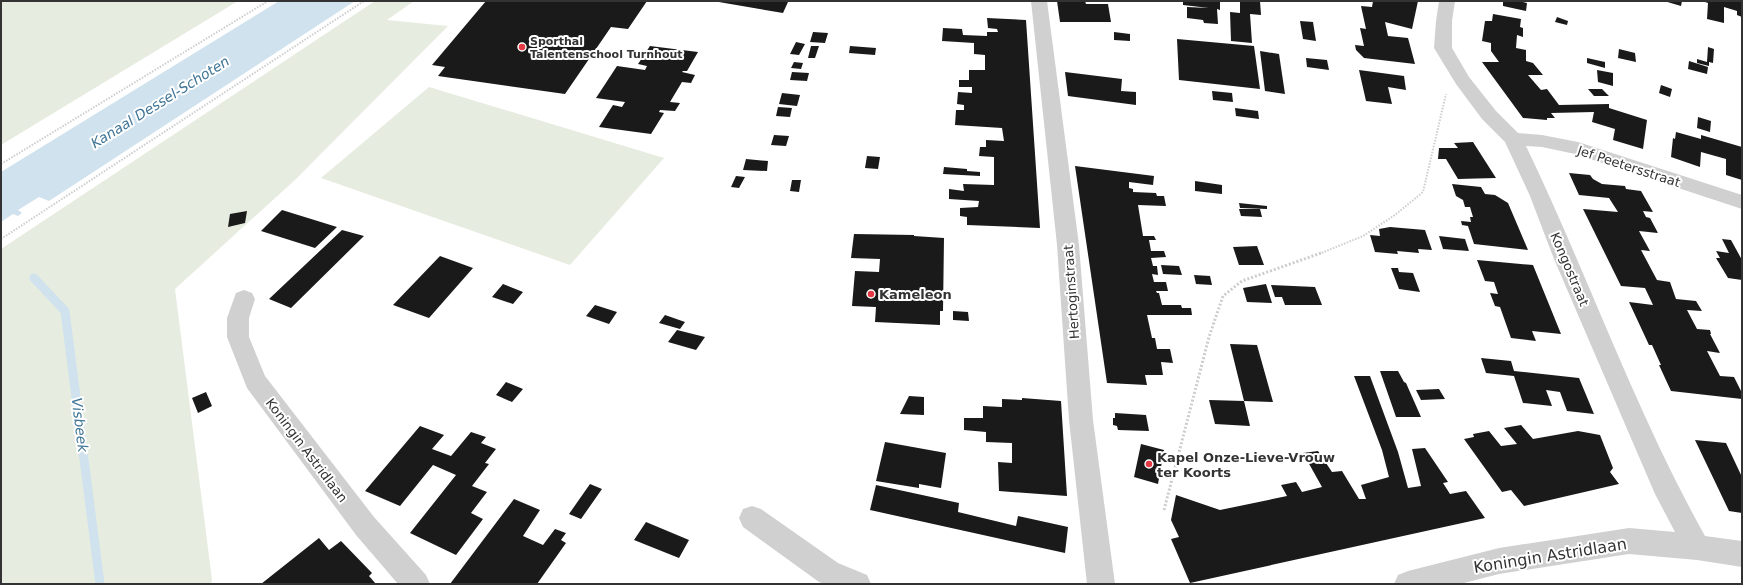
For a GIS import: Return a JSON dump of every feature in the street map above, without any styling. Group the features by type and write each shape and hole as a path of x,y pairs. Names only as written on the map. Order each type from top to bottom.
{"street":[{"name":"Hertoginstraat","path":"1039,1 1068,245 1081,420 1101,584"},
{"name":"Kongostraat","path":"1447,1 1444,21 1443,48 1462,80 1490,115 1514,139 1665,487 1697,547"},
{"name":"Jef Peetersstraat","path":"1514,139 1542,141 1578,148 1742,202"},
{"name":"Koningin Astridlaan","path":"244,299 238,318 238,337 255,380 365,526 416,584"},
{"path":"752,518 829,573 857,584"},
{"name":"Koningin Astridlaan","path":"1408,584 1499,560 1629,541 1697,547 1742,554"}],"path":[{"path":"1,164 268,1"},
{"path":"1,239 364,1"},
{"path":"1164,510 1209,337 1223,296 1242,281 1310,258 1363,236 1395,215 1423,192 1442,106 1448,88 1462,80"}],"shaded area":[{"path":"1,1 238,1 1,145"},
{"path":"375,1 414,1 387,20 448,26 296,179 175,289 212,580 211,584 1,584 1,249"},
{"path":"429,87 664,158 570,265 321,178"}],"water":[{"name":"Kanaal Dessel-Schoten","path":"279,1 355,1 49,201 39,197 18,210 22,213 18,216 13,214 1,222 1,172"}],"building":[{"name":"Sporthal Talentenschool Turnhout","path":"486,1 647,1 628,29 611,27 565,94 438,76 445,67 432,65"},
{"path":"713,1 779,1 788,2 783,13"},
{"path":"1057,1 1085,1 1086,4 1108,4 1111,22 1060,22"},
{"path":"1183,1 1220,1 1220,10 1217,9 1218,24 1204,23 1203,20 1187,18 1187,7 1209,8 1183,5"},
{"path":"1240,1 1260,1 1261,15 1250,14 1252,43 1231,41 1230,12 1240,13"},
{"path":"1373,1 1418,1 1412,29 1385,22 1388,36 1408,38 1415,64 1364,58 1356,50 1355,45 1364,46 1360,28 1366,29 1361,6 1372,7"},
{"path":"1503,1 1519,1 1527,3 1526,11 1503,6"},
{"path":"1664,1 1682,1 1681,6"},
{"path":"1702,1 1742,1 1742,17 1737,15 1737,11 1724,7 1724,23 1707,19 1708,3"},
{"path":"1493,14 1521,19 1520,27 1523,28 1523,37 1517,35 1516,48 1526,50 1526,61 1533,63 1543,75 1528,75 1541,90 1547,89 1559,105 1609,104 1609,108 1647,120 1643,149 1613,140 1615,129 1592,122 1594,112 1551,113 1555,118 1547,118 1547,120 1523,118 1482,62 1499,62 1491,51 1491,43 1482,41 1485,21 1492,21"},
{"path":"1557,17 1568,21 1567,25 1555,22"},
{"path":"987,18 1026,20 1040,228 967,225 967,217 960,216 960,208 978,207 979,201 949,199 949,189 964,191 963,184 994,185 994,157 979,156 980,147 986,147 986,140 1004,141 1002,128 955,125 956,110 964,110 964,105 957,104 958,92 972,93 972,87 959,87 959,80 969,80 969,70 985,70 985,55 974,54 974,43 942,41 943,28 962,29 963,35 987,36 987,32 998,32 997,29 988,28"},
{"path":"1300,21 1313,22 1316,41 1303,39"},
{"path":"813,32 828,33 825,43 810,42"},
{"path":"1114,32 1130,34 1130,41 1114,40"},
{"path":"1177,39 1254,46 1260,89 1179,80"},
{"path":"796,42 805,44 799,55 790,54"},
{"path":"650,46 698,52 687,71 682,72 695,75 691,83 682,82 670,102 680,103 675,111 660,110 659,112 664,113 651,134 599,127 613,105 622,107 625,102 596,98 617,66 645,70 647,66 638,64"},
{"path":"811,46 819,46 815,58 808,58"},
{"path":"850,46 876,48 875,55 849,53"},
{"path":"1708,47 1714,49 1713,63 1709,62 1709,66 1697,63 1697,59 1707,62"},
{"path":"1619,49 1635,53 1636,62 1618,58"},
{"path":"1260,51 1279,54 1285,94 1265,91"},
{"path":"1306,58 1327,60 1329,70 1307,67"},
{"path":"1587,58 1605,62 1605,68 1587,63"},
{"path":"1689,61 1708,67 1707,74 1688,69"},
{"path":"794,62 803,63 801,69 791,68"},
{"path":"1359,70 1404,76 1406,90 1388,87 1392,104 1366,101"},
{"path":"1597,70 1613,73 1613,86 1598,82"},
{"path":"792,72 809,73 807,81 790,80"},
{"path":"1065,72 1122,79 1121,91 1136,92 1136,105 1068,96"},
{"path":"1661,85 1672,89 1670,97 1659,93"},
{"path":"1588,89 1602,89 1609,96 1594,96"},
{"path":"1212,91 1232,93 1233,102 1213,100"},
{"path":"782,93 800,95 797,106 779,104"},
{"path":"778,107 792,108 790,117 776,116"},
{"path":"1235,108 1258,111 1259,119 1236,116"},
{"path":"1698,117 1711,121 1710,132 1697,128"},
{"path":"1676,132 1701,139 1701,135 1742,147 1742,180 1726,175 1726,159 1701,152 1700,167 1671,157 1673,138 1675,139"},
{"path":"774,135 789,136 786,146 771,145"},
{"path":"1473,142 1496,178 1458,179 1446,159 1438,159 1439,148 1458,148 1454,143"},
{"path":"867,156 880,157 878,169 865,168"},
{"path":"746,159 768,161 767,171 743,170"},
{"path":"1075,166 1154,176 1153,185 1129,182 1129,188 1133,189 1133,192 1156,193 1157,196 1164,196 1166,206 1138,205 1143,236 1154,236 1156,240 1149,240 1151,251 1164,251 1166,257 1151,258 1153,266 1157,266 1158,275 1152,274 1154,282 1166,282 1168,291 1156,291 1159,293 1162,305 1181,305 1182,308 1191,308 1192,315 1147,315 1152,338 1155,338 1157,349 1170,349 1173,363 1161,362 1163,375 1145,375 1147,385 1107,383"},
{"path":"944,167 980,172 980,176 943,174"},
{"path":"1569,173 1590,175 1593,179 1602,184 1625,186 1626,189 1641,191 1653,212 1643,211 1646,217 1650,218 1658,233 1639,231 1650,251 1641,250 1657,280 1670,282 1676,299 1696,301 1702,311 1687,310 1697,329 1710,330 1710,334 1720,353 1707,351 1720,376 1734,377 1742,393 1742,399 1671,391 1652,345 1649,345 1629,302 1653,305 1645,288 1621,286 1583,209 1618,212 1609,198 1579,195"},
{"path":"736,176 745,177 739,188 731,187"},
{"path":"792,180 801,180 799,192 790,191"},
{"path":"1195,181 1222,185 1222,194 1195,191"},
{"path":"1452,184 1481,187 1485,194 1495,195 1508,203 1528,250 1474,244 1468,226 1462,225 1461,221 1471,222 1470,217 1473,217 1470,207 1465,207 1463,200 1456,196"},
{"path":"1239,203 1267,206 1267,209 1240,208"},
{"path":"1239,209 1260,209 1262,217 1241,216"},
{"path":"282,210 337,227 315,248 261,231"},
{"path":"247,211 245,223 228,227 230,214"},
{"path":"1390,227 1425,230 1432,250 1418,249 1419,253 1397,251 1398,254 1375,252 1370,235 1380,236 1379,229"},
{"path":"342,230 364,236 291,308 269,299"},
{"path":"854,234 914,235 944,238 943,311 940,311 940,325 875,322 876,307 852,306 855,271 879,272 880,259 851,258"},
{"path":"1439,236 1465,239 1469,251 1443,249"},
{"path":"1722,239 1731,240 1742,260 1742,280 1728,278 1716,258 1720,258 1716,251 1729,253"},
{"path":"1257,246 1264,265 1239,265 1233,247"},
{"path":"440,256 473,268 429,318 393,305"},
{"path":"1477,260 1533,265 1561,334 1532,331 1536,341 1511,338 1500,307 1495,306 1490,293 1498,294 1494,282 1485,281"},
{"path":"1161,265 1179,266 1182,275 1163,274"},
{"path":"1391,268 1398,268 1399,272 1413,273 1420,292 1399,289"},
{"path":"1194,275 1210,276 1212,285 1196,284"},
{"path":"503,284 523,292 513,304 492,297"},
{"path":"1266,284 1272,303 1247,302 1243,288"},
{"path":"1271,285 1315,287 1322,305 1285,305 1282,297 1275,297"},
{"path":"595,305 617,312 609,324 586,316"},
{"path":"953,311 968,312 969,321 953,320"},
{"path":"665,315 685,322 680,329 659,323"},
{"path":"677,330 705,337 696,350 668,342"},
{"path":"1230,344 1257,345 1273,402 1244,401"},
{"path":"1481,358 1511,361 1514,371 1579,378 1594,414 1567,411 1560,392 1546,390 1552,406 1523,403 1514,376 1486,373"},
{"path":"1380,371 1398,371 1406,383 1421,417 1396,417"},
{"path":"1354,376 1370,376 1398,452 1408,488 1421,486 1412,449 1425,448 1448,482 1443,483 1450,494 1466,491 1485,518 1190,583 1171,539 1179,537 1171,520 1176,495 1220,510 1287,496 1281,485 1296,482 1302,492 1322,487 1303,453 1318,451 1332,472 1342,471 1359,499 1366,499 1361,485 1389,477 1382,450"},
{"path":"506,382 523,389 512,402 496,395"},
{"path":"1439,389 1445,399 1421,400 1416,390"},
{"path":"206,392 212,406 198,413 192,398"},
{"path":"909,396 924,397 924,415 900,414"},
{"path":"1022,398 1061,401 1067,496 999,491 998,462 1012,463 1012,443 986,442 986,432 964,430 964,418 983,418 983,406 1002,407 1002,399 1022,400"},
{"path":"1209,400 1244,401 1250,426 1215,424"},
{"path":"1115,413 1146,415 1149,431 1118,430 1117,426 1113,425"},
{"path":"1521,425 1533,439 1578,431 1600,435 1613,468 1610,472 1619,484 1524,506 1511,490 1502,492 1464,439 1474,437 1473,434 1489,431 1501,446 1517,444 1504,428"},
{"path":"420,426 444,435 432,449 451,456 471,432 486,437 481,443 496,449 485,463 489,464 472,486 487,492 471,513 483,519 456,555 410,533 456,475 433,465 400,506 365,491"},
{"path":"1695,440 1726,443 1742,477 1742,513 1729,511"},
{"path":"885,442 946,453 941,488 919,484 919,488 876,481"},
{"name":"Kapel Onze-Lieve-Vrouw ter Koorts","path":"1141,444 1164,450 1158,484 1134,477"},
{"path":"590,484 602,489 581,519 569,514"},
{"path":"876,485 959,503 958,512 1016,526 1018,516 1068,527 1065,553 870,510"},
{"path":"514,499 540,510 523,536 543,545 555,529 566,533 561,540 566,543 537,584 450,584"},
{"path":"646,522 689,540 679,558 634,540"},
{"path":"319,538 329,550 341,541 372,573 369,576 376,584 261,584"}],"waterway":[{"name":"Visbeek","path":"34,278 65,311 100,584"}],"place":[{"name":"Sporthal Talentenschool Turnhout","path":"522,47"},
{"name":"Kameleon","path":"871,294"},
{"name":"Kapel Onze-Lieve-Vrouw ter Koorts","path":"1149,464"}]}
